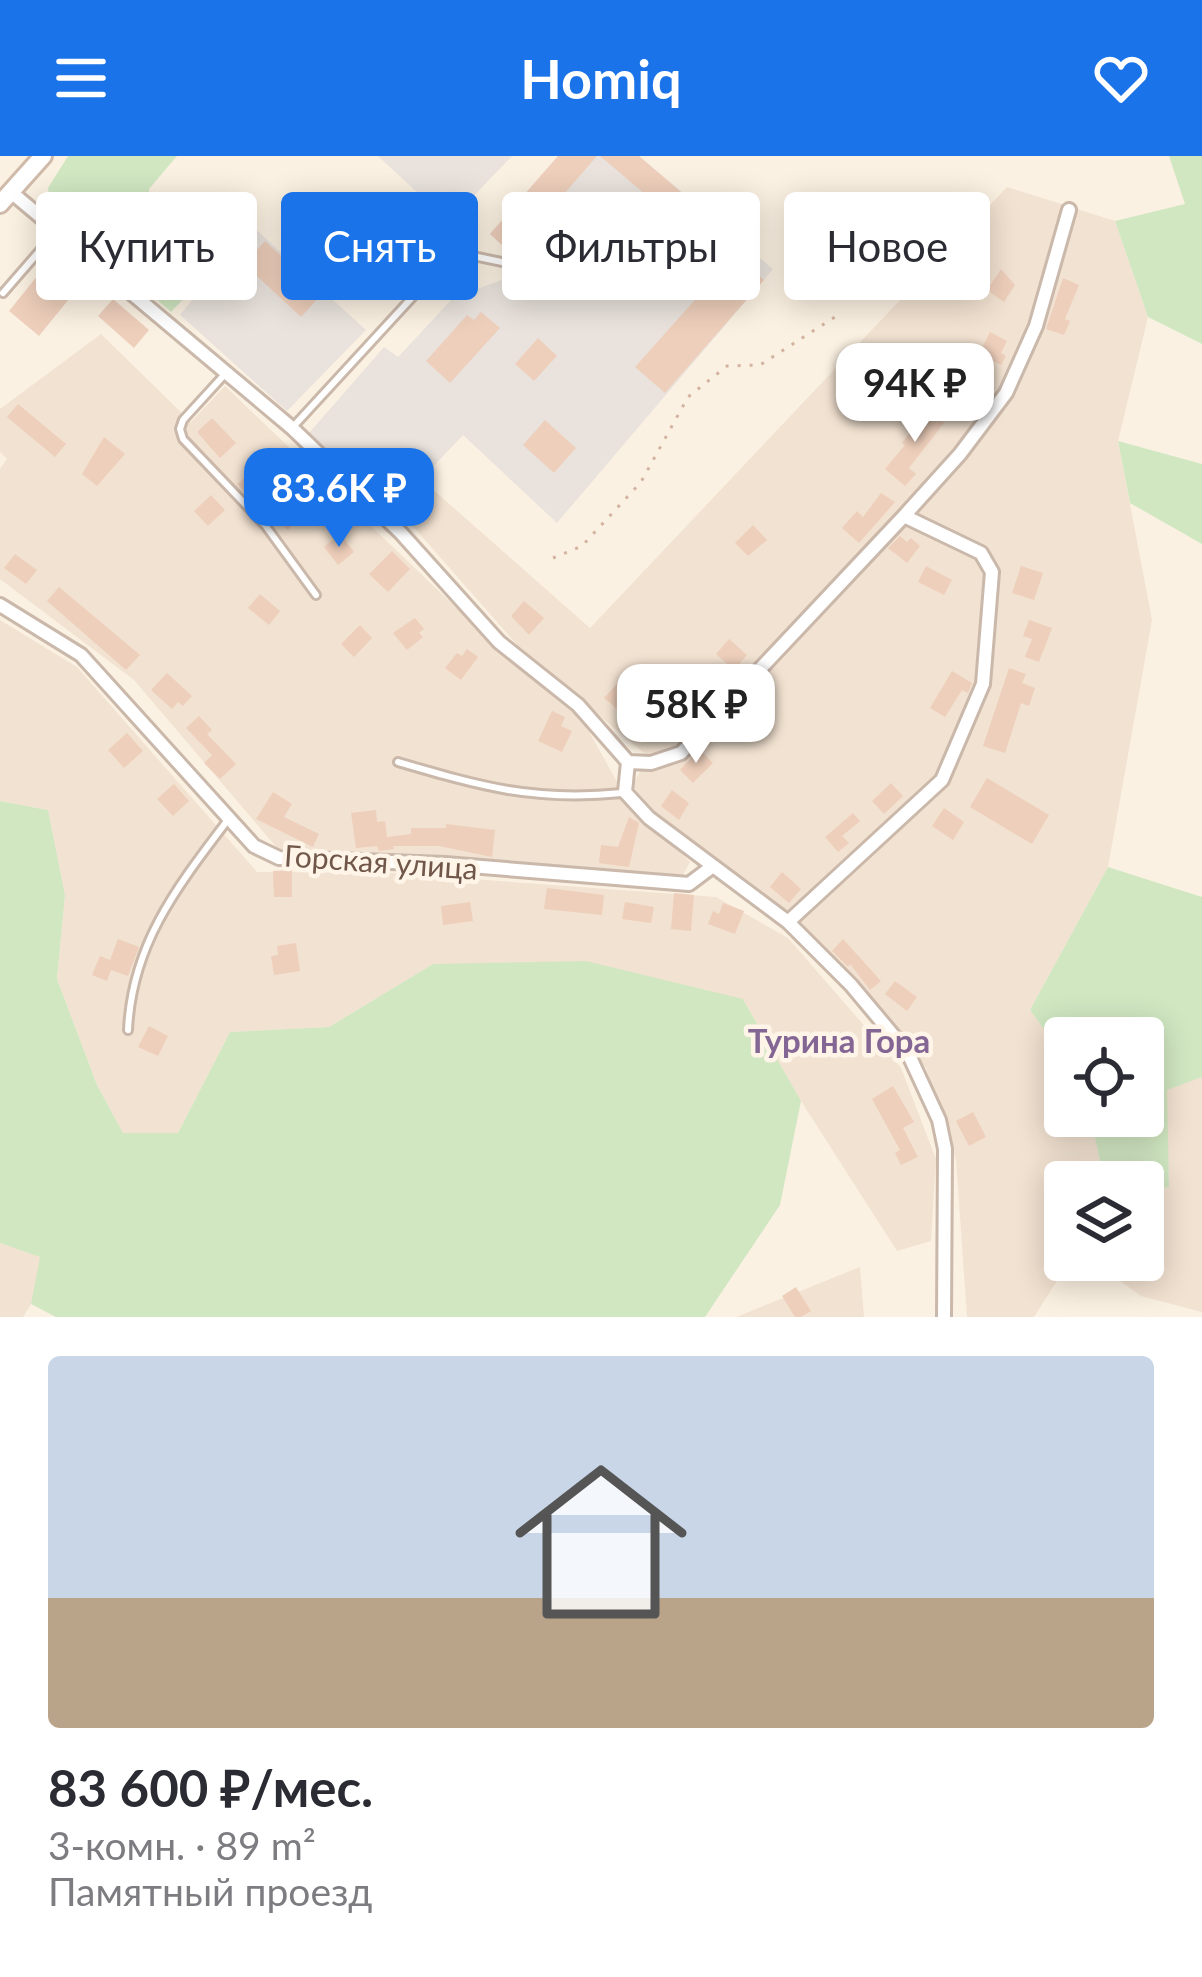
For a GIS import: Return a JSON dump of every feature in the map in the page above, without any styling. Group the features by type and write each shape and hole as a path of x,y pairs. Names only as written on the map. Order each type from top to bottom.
{"main road":[{"path":"5,198 43,156"}],"street":[{"path":"5,198 36,219"},
{"path":"628,762 651,763 681,753 960,454 1006,393 1036,326 1070,210"},
{"path":"138,300 292,428 401,533 500,642 578,705 628,762 626,792 649,818 788,922 886,1024 922,1076 945,1149 944,1317"},
{"path":"788,922 942,780 983,684 992,572 981,553 904,516"},
{"name":"Горская улица","path":"0,605 81,655 254,846 279,858 446,864 689,884 712,866"}],"lane":[{"path":"292,428 454,253 502,263"},
{"path":"3,293 36,255"},
{"path":"226,373 184,420 183,439 266,525 316,595"},
{"path":"398,762 500,791 580,797 626,792"},
{"path":"128,1030 130,989 169,898 230,819"}],"path":[{"path":"554,558 582,546 640,482 688,397 727,366 760,365 838,315"}],"shaded area":[{"path":"378,156 512,156 478,192 417,192"},
{"path":"558,156 639,156 682,192 527,192"},
{"path":"1007,187 1115,221 1148,317 1118,441 1152,620 1108,867 1030,1010 1044,1030 1044,1137 1095,1137 1100,1161 1044,1161 1044,1281 1057,1281 1034,1317 967,1317 956,1160 926,1068 823,944 657,815 632,785 649,757 527,656 403,515 429,486 590,628 900,300 990,300 990,205"},
{"path":"502,220 502,245 490,234"},
{"path":"257,231 281,252 281,300 333,300 366,330 287,411 180,315 192,300 257,300"},
{"path":"760,258 773,269 760,284"},
{"path":"502,280 502,300 747,300 557,523 463,435 395,507 309,433 384,347 398,357 451,300 478,300 478,289"},
{"path":"101,334 191,422 225,386 492,642 580,715 627,800 690,862 683,875 278,849 134,680 0,579 0,469 7,459 0,452 0,409"},
{"path":"0,620 77,667 257,872 390,873 716,897 788,938 901,1068 936,1159 931,1241 897,1251 801,1101 743,999 433,964 329,1027 230,1032 178,1133 123,1133 97,1085 57,979 65,895 48,810 0,801"},
{"path":"1202,1077 1202,1312 1141,1296 1120,1281 1164,1281 1164,1188 1169,1187 1166,1089"},
{"path":"0,1243 41,1257 31,1304 23,1317 0,1317"},
{"path":"860,1267 864,1317 736,1317"}],"green space":[{"path":"68,156 177,156 149,192 49,192"},
{"path":"1169,156 1202,156 1202,344 1148,317 1115,221 1185,204"},
{"path":"157,300 182,300 171,312"},
{"path":"1118,441 1202,464 1202,544 1130,503"},
{"path":"0,801 48,810 65,895 57,979 97,1085 123,1133 178,1133 230,1032 329,1027 433,964 586,961 743,999 801,1101 780,1205 705,1317 56,1317 31,1304 40,1257 0,1243"},
{"path":"1108,867 1202,897 1202,1077 1167,1090 1169,1187 1164,1188 1164,1161 1100,1161 1095,1137 1164,1137 1164,1017 1044,1017 1044,1030 1030,1010"}],"building":[{"path":"558,156 597,156 566,192 527,192"},
{"path":"600,156 639,156 681,192 643,192"},
{"path":"502,220 502,245 490,234"},
{"path":"265,241 281,256 281,298 257,276 257,250"},
{"path":"1001,269 1015,285 1004,302 990,292"},
{"path":"36,278 36,300 68,300 39,336 9,311"},
{"path":"1063,278 1079,285 1065,319 1070,321 1064,335 1046,329"},
{"path":"114,300 149,330 134,348 98,316"},
{"path":"283,300 317,300 301,317"},
{"path":"695,300 746,300 665,393 635,367"},
{"path":"481,312 500,328 450,383 426,361 467,315 474,320"},
{"path":"990,332 1007,341 1001,365 979,354"},
{"path":"538,338 557,356 534,381 515,364"},
{"path":"18,404 66,444 55,457 7,417"},
{"path":"924,404 944,423 909,468 916,474 905,486 885,469 922,417 917,412"},
{"path":"212,418 236,443 220,458 197,432"},
{"path":"545,420 576,448 554,473 523,445"},
{"path":"104,437 125,454 97,486 82,474"},
{"path":"281,449 319,490 288,530 278,521 275,524 237,484"},
{"path":"881,493 895,502 859,543 842,528 857,511 863,517"},
{"path":"211,495 225,510 208,526 194,511"},
{"path":"753,525 767,540 748,556 735,543"},
{"path":"340,534 354,552 338,565 324,547"},
{"path":"900,536 920,546 907,563 888,548"},
{"path":"392,551 410,569 388,592 369,574"},
{"path":"15,554 37,570 26,584 4,568"},
{"path":"926,566 952,580 944,595 918,582"},
{"path":"1021,566 1043,573 1034,600 1012,593"},
{"path":"59,587 140,655 126,670 47,601"},
{"path":"260,594 280,611 269,625 248,608"},
{"path":"524,601 544,618 529,635 511,616"},
{"path":"415,618 424,629 419,633 423,637 407,650 393,633"},
{"path":"1029,620 1052,628 1039,662 1025,657 1032,639 1023,636"},
{"path":"360,625 372,638 354,657 341,644"},
{"path":"729,639 747,655 734,670 716,654"},
{"path":"467,649 478,657 461,680 445,668"},
{"path":"1009,668 1026,674 1022,683 1035,688 1029,706 1021,703 1005,753 983,746"},
{"path":"952,671 972,683 945,717 930,708"},
{"path":"167,673 192,696 183,706 178,702 172,709 151,690"},
{"path":"641,679 650,686 638,701 654,714 641,729 604,698 617,684 628,695"},
{"path":"552,711 565,717 561,726 572,731 562,752 538,741"},
{"path":"199,716 212,730 207,734 236,764 220,779 204,763 212,755 186,728"},
{"path":"127,733 143,751 124,768 108,750"},
{"path":"699,749 713,763 693,783 680,770"},
{"path":"987,778 1049,815 1032,844 970,807"},
{"path":"891,783 903,796 884,814 872,801"},
{"path":"174,784 189,801 173,816 157,799"},
{"path":"672,790 689,803 679,820 661,806"},
{"path":"273,792 292,804 284,817 319,834 313,847 256,819"},
{"path":"944,808 964,822 953,840 932,826"},
{"path":"376,810 377,822 385,821 387,837 411,834 411,828 446,828 446,824 495,830 492,857 439,846 356,848 351,813"},
{"path":"853,813 860,821 842,836 849,843 838,852 825,837"},
{"path":"629,817 639,823 629,867 599,863 601,845 618,847"},
{"path":"292,870 292,897 274,897 273,871"},
{"path":"782,872 801,889 789,903 770,887"},
{"path":"547,888 604,895 602,915 544,909"},
{"path":"674,893 694,895 691,931 671,929"},
{"path":"470,902 473,921 443,925 441,906"},
{"path":"625,902 654,907 651,923 622,919"},
{"path":"723,903 744,911 735,934 708,924"},
{"path":"118,939 139,947 128,976 111,970 107,981 92,975 100,956 110,960"},
{"path":"843,939 881,981 870,990 850,964 848,967 832,951"},
{"path":"296,943 300,971 274,975 271,956 278,955 277,946"},
{"path":"895,981 917,997 907,1011 885,994"},
{"path":"149,1026 168,1036 158,1056 138,1047"},
{"path":"893,1086 914,1122 903,1128 918,1157 901,1165 895,1153 900,1150 872,1099"},
{"path":"973,1112 986,1137 969,1146 956,1121"},
{"path":"796,1287 811,1311 801,1317 795,1317 782,1296"}],"district":[{"name":"Турина Гора","path":"839,1040"}]}
